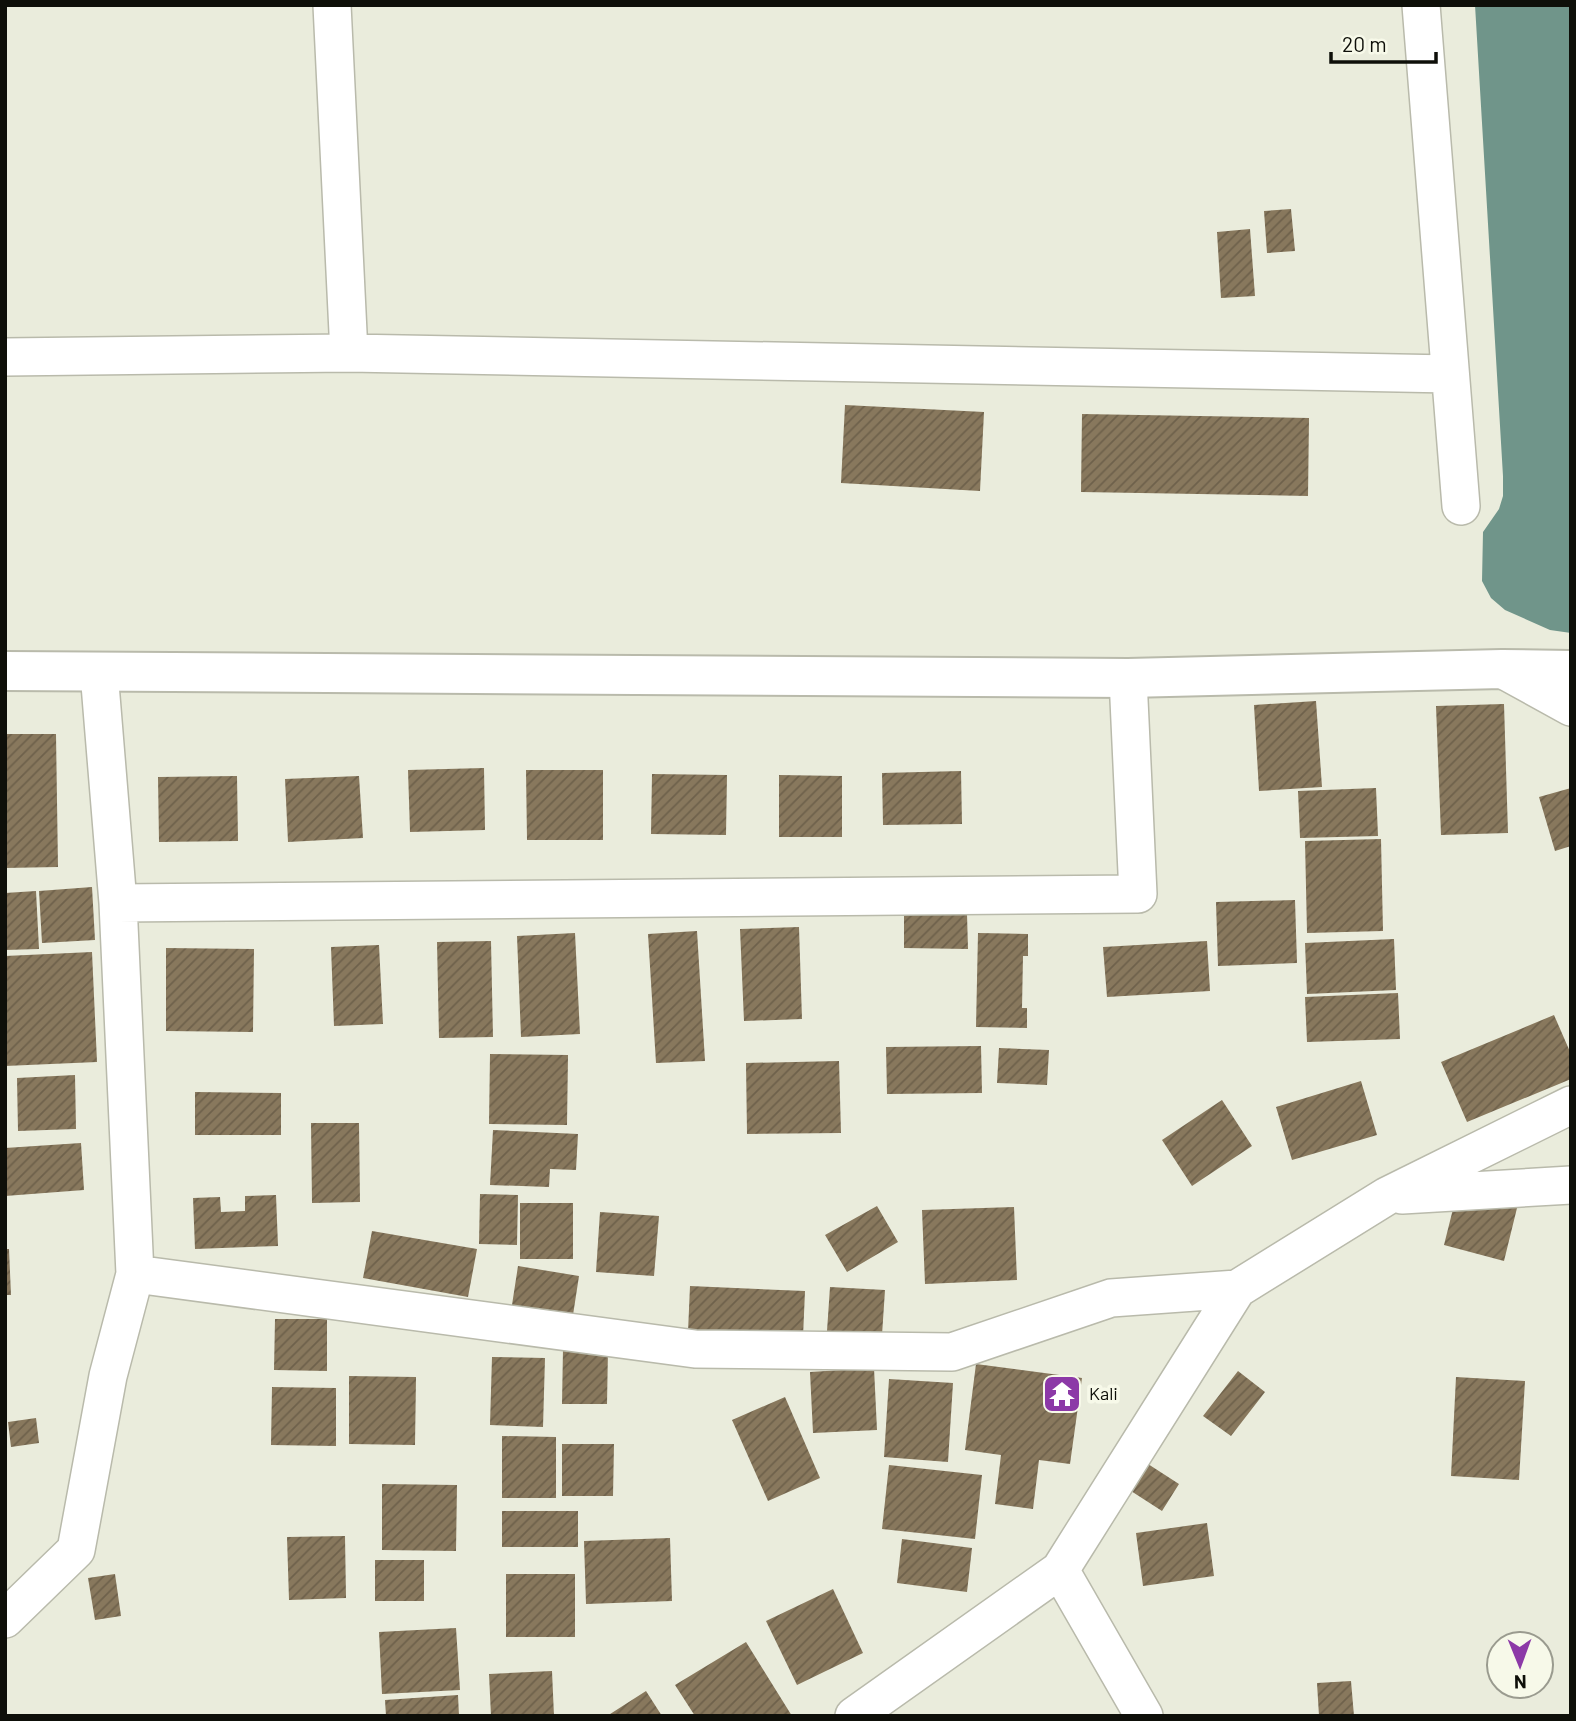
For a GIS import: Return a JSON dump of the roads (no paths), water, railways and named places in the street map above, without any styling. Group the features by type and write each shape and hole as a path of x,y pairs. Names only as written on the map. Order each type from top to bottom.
{"street":[{"path":"332,5 349,353"},
{"path":"1421,5 1461,506"},
{"path":"5,357 349,353 1450,374"},
{"path":"5,671 1128,678 1502,669 1571,670"},
{"path":"1502,669 1571,707"},
{"path":"5,1619 76,1550 108,1376 135,1274 118,902 99,672"},
{"path":"118,902 1138,894 1128,678"},
{"path":"854,1716 1060,1570 1237,1289 1387,1196 1571,1105"},
{"path":"1387,1196 1571,1185"},
{"path":"135,1274 695,1349 952,1352 1111,1298 1237,1289"},
{"path":"1060,1570 1144,1716"}],"water":[{"path":"1475,5 1571,5 1571,633 1550,630 1505,610 1491,598 1482,581 1483,532 1499,509 1503,496 1503,476"}],"place":[{"name":"Kali","path":"1062,1394"}]}
